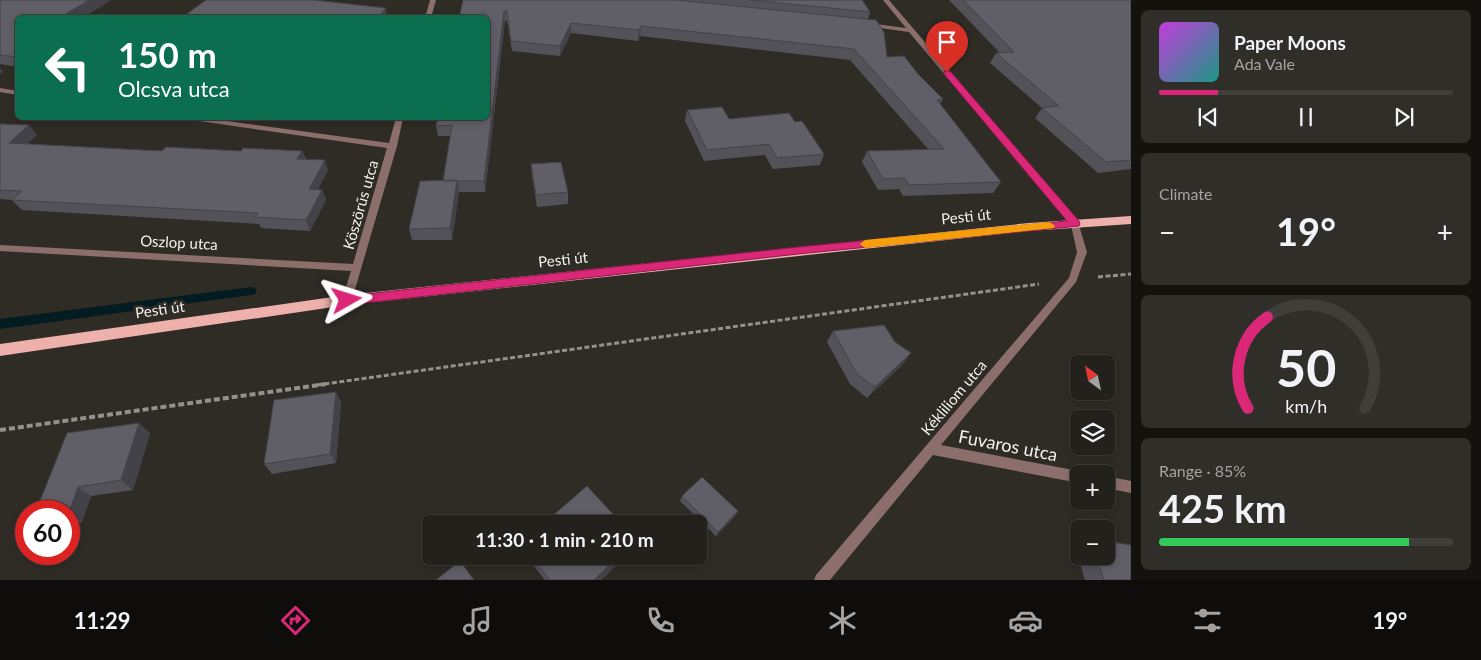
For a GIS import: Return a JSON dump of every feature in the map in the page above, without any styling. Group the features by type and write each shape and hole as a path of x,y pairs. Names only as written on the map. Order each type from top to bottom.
{"main road":[{"name":"Pesti út","path":"0,350 347,300 788,252 1131,220"}],"street":[{"path":"429,15 433,0"},
{"path":"886,0 1075,224"},
{"path":"862,25 911,30"},
{"path":"0,90 15,92"},
{"path":"206,120 393,146"},
{"name":"Köszörűs utca","path":"347,300 400,120"},
{"name":"Kékliliom utca","path":"822,580 1073,279 1082,252 1075,224"},
{"name":"Oszlop utca","path":"0,248 356,268"},
{"name":"Fuvaros utca","path":"930,449 1070,475"},
{"path":"1115,483 1131,486"}],"path":[{"path":"0,430 1073,279 1131,274"}],"building":[{"path":"0,0 89,0 64,15 15,15 15,57 0,55"},
{"path":"206,0 314,0 386,8 380,15 185,15"},
{"path":"463,0 676,0 876,20 884,32 887,57 904,56 918,74 943,99 937,100 1001,182 909,185 905,178 883,179 867,151 944,149 854,49 641,26 639,30 571,23 560,46 511,41 507,11 504,11 484,181 443,181 452,125 436,126 438,120 490,120 490,15 460,15"},
{"path":"750,0 862,0 870,12"},
{"path":"963,0 1131,0 1131,160 1106,162 1042,108 1059,106 996,53 1014,52"},
{"path":"722,107 729,119 789,113 795,122 802,121 824,154 777,158 769,144 707,150 687,110"},
{"path":"0,124 29,125 9,143 162,151 166,147 241,151 243,148 302,151 297,159 325,160 309,189 322,190 306,220 255,217 258,213 12,200 22,191 0,190"},
{"path":"561,162 568,192 536,195 531,164"},
{"path":"457,180 450,228 409,229 420,181"},
{"path":"884,325 895,342 911,353 875,387 857,374 833,331"},
{"path":"336,392 330,454 264,464 274,400"},
{"path":"139,423 121,480 78,487 73,500 40,500 67,433"},
{"path":"702,477 738,511 718,532 707,521 707,515 701,515 682,496"},
{"path":"587,486 614,515 553,515"},
{"path":"1115,542 1131,545 1131,580 1104,580 1099,565 1115,565"},
{"path":"455,565 463,565 474,580 436,580"},
{"path":"538,565 610,565 594,580 550,580"}],"waterway":[{"path":"0,324 251,291"}],"slow traffic":[{"path":"865,244 1050,226"}],"route":[{"path":"347,300 798,251 1075,224 947,72"}]}
